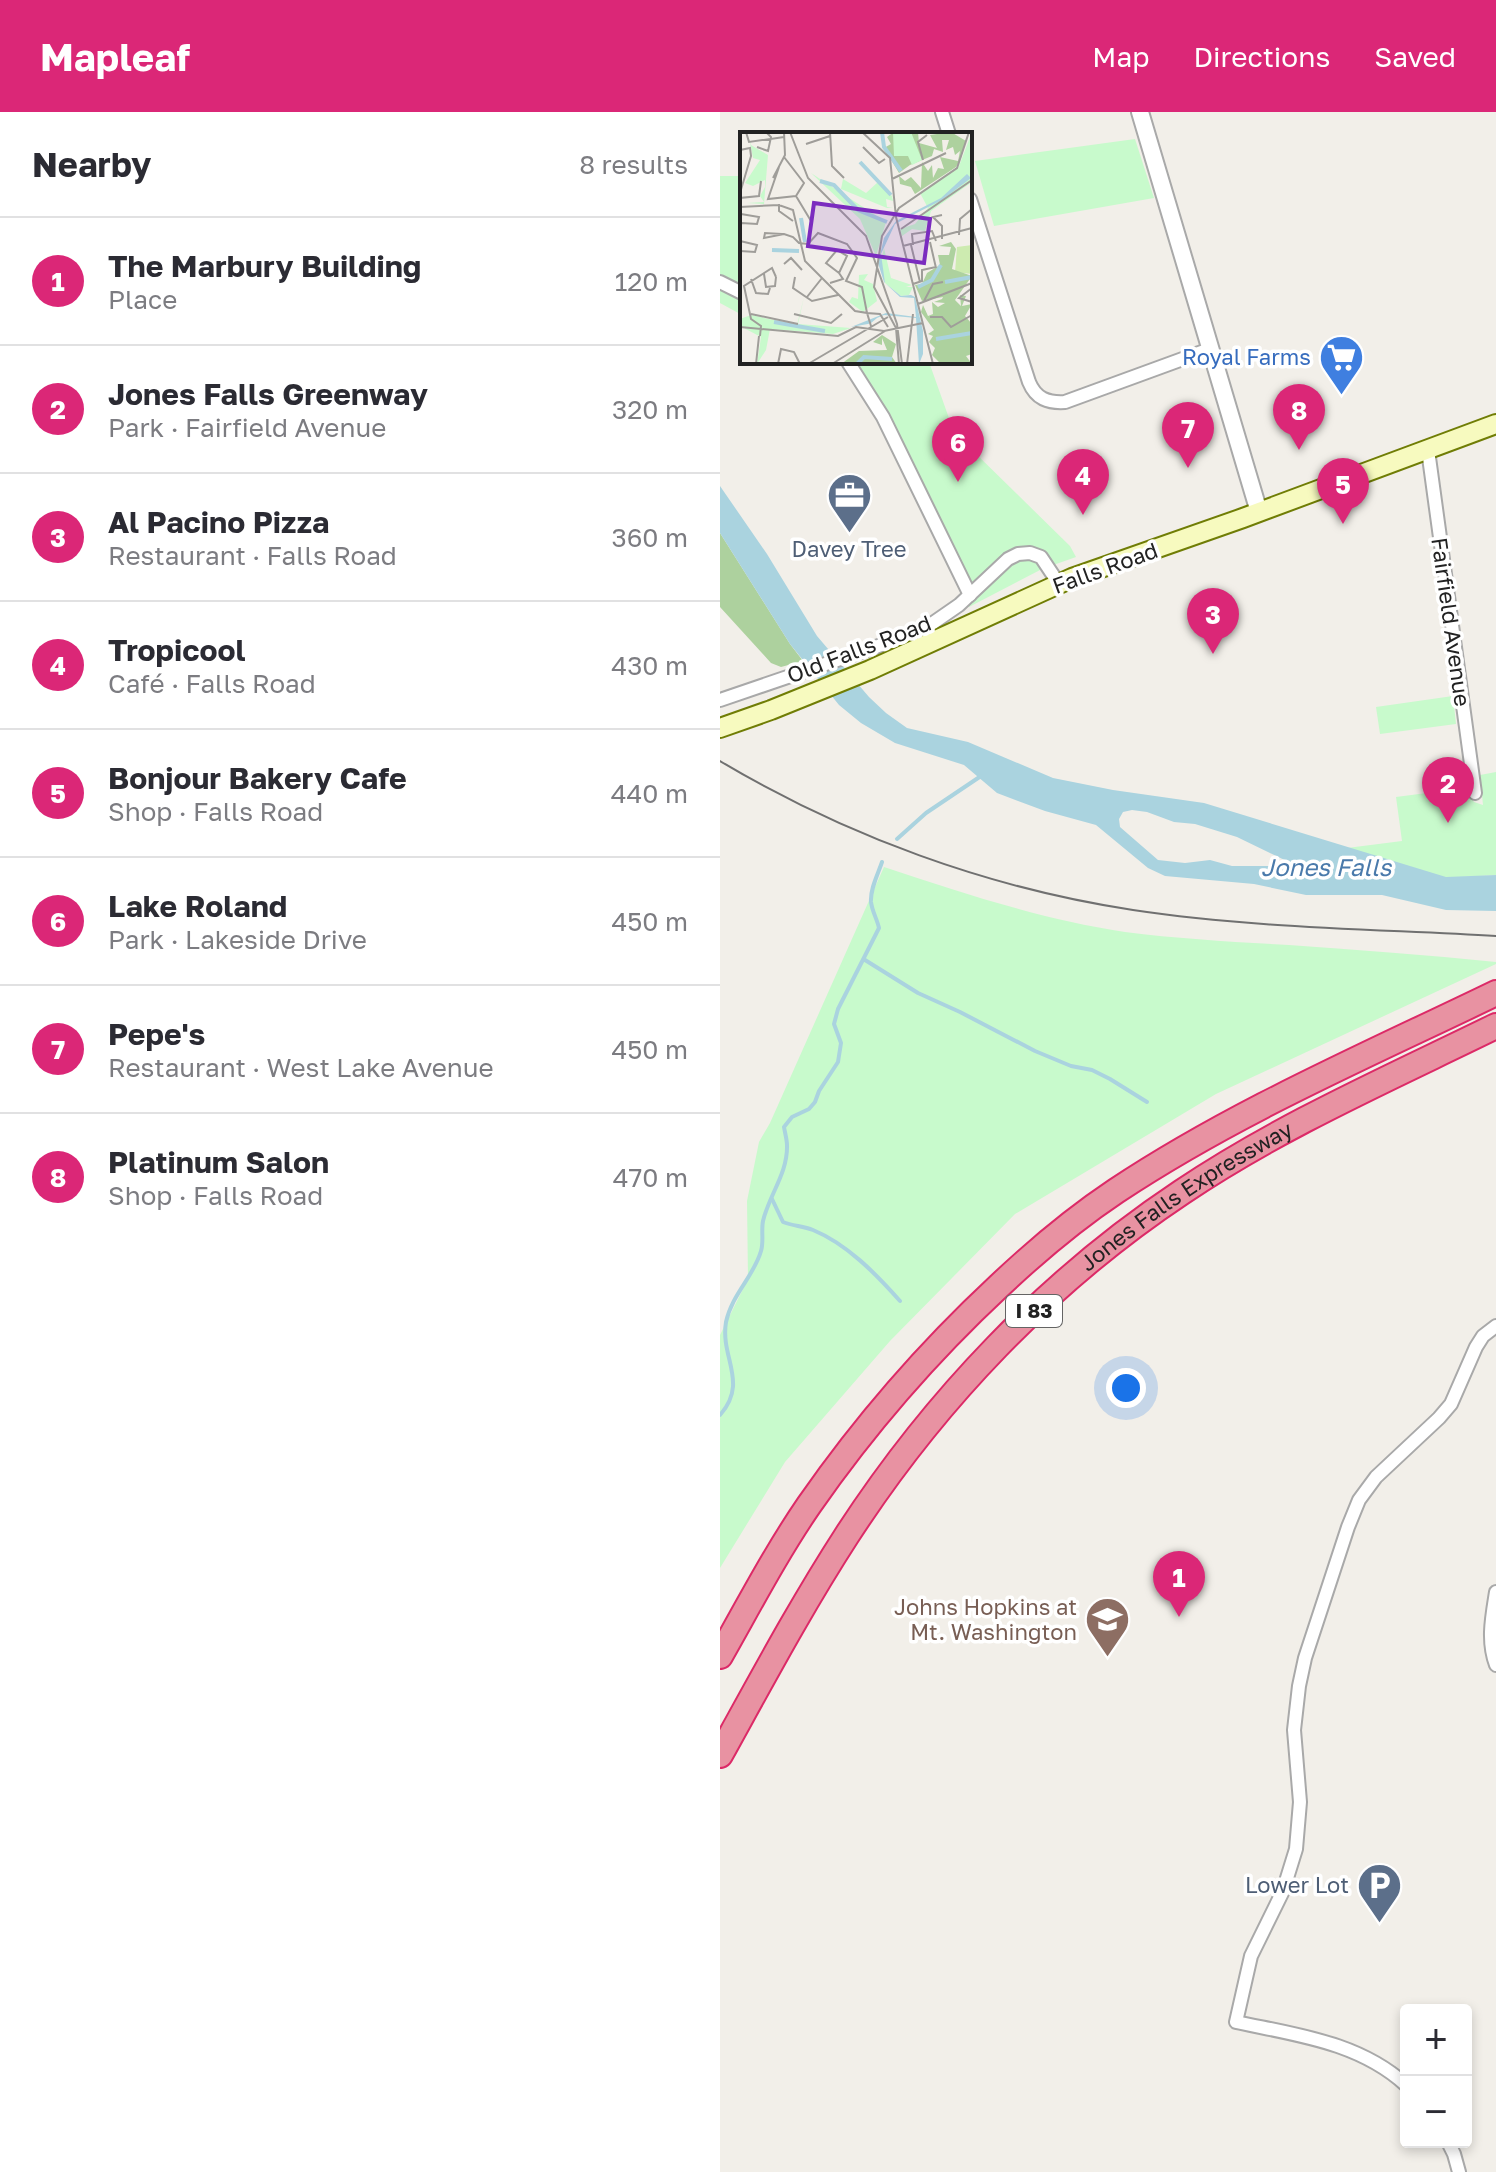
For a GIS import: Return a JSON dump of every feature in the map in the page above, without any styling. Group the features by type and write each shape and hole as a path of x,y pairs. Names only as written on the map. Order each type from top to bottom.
{"highway":[{"name":"Jones Falls Expressway","path":"720,1656 808,1508 870,1423 918,1365 1020,1266 1116,1191 1207,1137 1293,1091 1496,993"},
{"name":"Jones Falls Expressway","path":"720,1755 847,1535 918,1436 996,1348 1048,1297 1136,1225 1221,1167 1307,1119 1496,1026"}],"main road":[{"name":"Falls Road","path":"720,728 829,686 1059,584 1496,424"}],"street":[{"path":"942,112 948,132"},
{"path":"1140,112 1259,512"},
{"path":"972,205 1029,382 1033,392 1042,399 1054,403 1065,402 1210,349"},
{"path":"720,282 740,292"},
{"path":"849,364 883,417 970,595"},
{"name":"Fairfield Avenue","path":"1428,450 1475,793"},
{"name":"Old Falls Road","path":"720,700 893,641 933,623 970,595 1008,559 1018,554 1030,553 1041,557 1059,584"},
{"path":"1400,2080 1382,2066 1343,2046 1236,2022 1251,1956 1283,1891 1296,1849 1300,1802 1294,1730 1299,1686 1305,1658 1348,1527 1359,1500 1376,1477 1451,1404 1476,1347 1483,1336 1496,1326"},
{"path":"1496,1592 1490,1636 1496,1665"},
{"path":"1451,2148 1459,2172"}],"green space":[{"path":"1135,139 1154,198 994,226 975,161"},
{"path":"720,176 740,176 740,314 720,303"},
{"path":"838,364 930,364 950,421 969,447 1070,546 1076,557 1042,569 969,607 893,446 847,368"},
{"path":"720,533 803,661 781,667 771,663 720,607"},
{"path":"1453,696 1456,724 1380,734 1376,707"},
{"path":"1496,772 1496,875 1446,878 1347,848 1402,841 1396,797 1465,788 1474,802 1483,805 1480,775"},
{"path":"884,867 1034,913 1125,932 1444,957 1496,964 1216,1094 1015,1214 890,1341 785,1462 720,1568 720,1335 748,1279 747,1201 759,1142"}],"water":[{"name":"Jones Falls","path":"720,486 767,554 817,636 869,697 907,728 968,742 1053,778 1204,803 1446,877 1496,875 1496,911 1446,910 1382,895 1306,895 1254,884 1165,876 1148,868 1096,825 997,793 964,765 895,743 861,723 839,705 790,644 720,533","holes":["1123,812 1147,812 1174,822 1195,824 1237,837 1297,868 1232,866 1210,860 1185,863 1158,860 1120,827 1119,819"]}],"waterway":[{"path":"897,839 926,813 981,776"},
{"path":"720,1415 728,1403 733,1381 725,1335 726,1322 761,1251 763,1221 787,1155 784,1127 792,1117 809,1109 815,1102 838,1062 841,1043 834,1024 838,1009 879,928 871,897 882,862"},
{"path":"865,960 918,993 1035,1051 1071,1066 1092,1070 1147,1102"},
{"path":"772,1199 783,1222 813,1230 838,1243 871,1270 900,1301"}],"tram line":[{"path":"720,761 817,813 868,835 972,873 1025,888 1133,910 1223,921 1496,936"}],"place":[{"name":"Royal Farms","path":"1342,396"},
{"name":"Platinum Salon","path":"1299,450"},
{"name":"Pepe's","path":"1188,468"},
{"name":"Lake Roland","path":"958,482"},
{"name":"Tropicool","path":"1083,515"},
{"name":"Bonjour Bakery Cafe","path":"1343,524"},
{"name":"Davey Tree","path":"849,535"},
{"name":"Al Pacino Pizza","path":"1213,654"},
{"name":"Jones Falls Greenway","path":"1448,823"},
{"name":"The Marbury Building","path":"1179,1617"},
{"name":"Johns Hopkins at Mt. Washington","path":"1108,1659"},
{"name":"Lower Lot","path":"1380,1924"}]}
